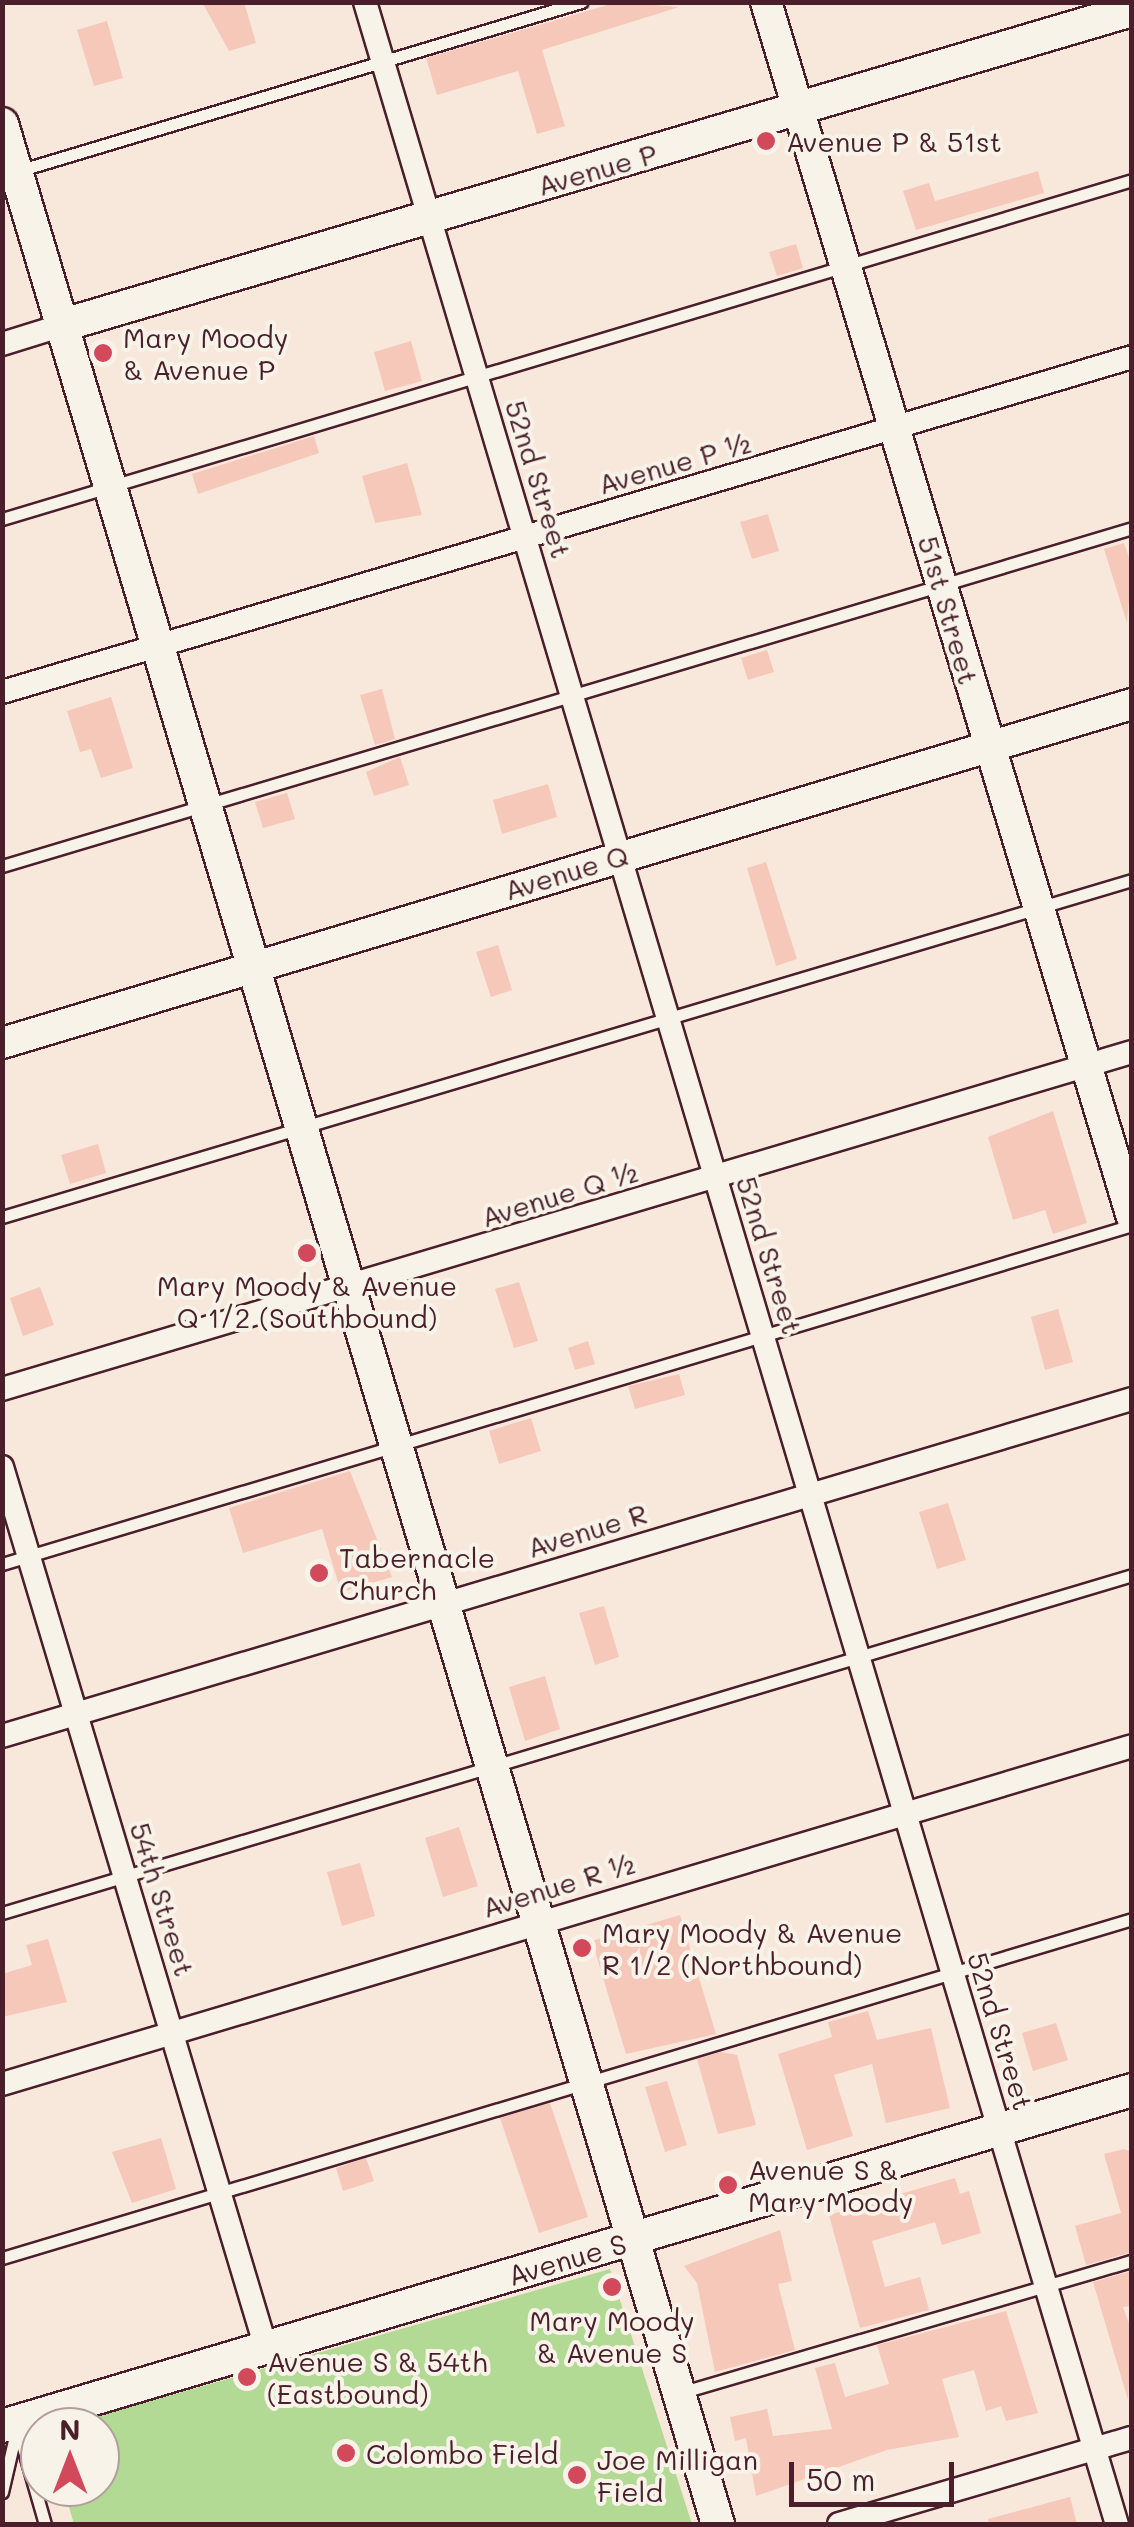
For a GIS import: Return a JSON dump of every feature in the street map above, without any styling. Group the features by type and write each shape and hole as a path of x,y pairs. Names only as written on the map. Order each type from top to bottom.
{"main road":[{"name":"Avenue P","path":"63,325 1132,10"},
{"path":"2,124 10,174 63,325 718,2524"},
{"name":"Avenue S","path":"9,2424 1132,2090"}],"street":[{"name":"52nd Street","path":"365,2 1117,2524"},
{"name":"51st Street","path":"766,2 897,429 1036,910 1132,1217"},
{"path":"2,344 63,325"},
{"name":"Avenue P ½","path":"2,692 1132,357"},
{"name":"Avenue Q","path":"2,1043 1132,704"},
{"name":"Avenue Q ½","path":"2,1389 1132,1052"},
{"name":"Avenue R","path":"2,1736 1132,1399"},
{"name":"54th Street","path":"2,1468 266,2348"},
{"name":"Avenue R ½","path":"2,2084 1132,1746"},
{"path":"839,2524 918,2514 1132,2438"}],"lane":[{"path":"10,174 581,2"},
{"path":"2,519 1132,180"},
{"path":"2,866 1132,528"},
{"path":"2,1218 1132,880"},
{"path":"2,1564 1132,1225"},
{"path":"2,1913 1132,1575"},
{"path":"2,2258 1132,1920"},
{"path":"678,2393 1132,2261"},
{"path":"2,2492 9,2424"},
{"path":"9,2424 46,2524"}],"green space":[{"path":"610,2269 692,2524 74,2524 69,2507 120,2507 120,2410"}],"building":[{"path":"202,2 244,2 256,43 229,51"},
{"path":"618,2 679,7 542,50 565,126 537,134 518,71 437,95 426,58"},
{"path":"107,21 123,78 94,86 77,30"},
{"path":"1038,171 1044,193 916,230 903,191 929,183 935,201"},
{"path":"796,244 803,268 777,276 769,252"},
{"path":"411,341 422,381 385,391 374,352"},
{"path":"314,436 319,453 198,494 192,474"},
{"path":"407,463 422,515 375,523 362,476"},
{"path":"768,514 779,551 752,559 740,522"},
{"path":"1124,543 1132,566 1127,623 1104,549"},
{"path":"767,650 774,672 748,680 741,658"},
{"path":"382,689 395,739 375,745 360,695"},
{"path":"111,697 133,768 101,778 91,749 80,752 67,711"},
{"path":"400,757 409,785 374,796 366,772"},
{"path":"548,784 557,817 502,834 493,800"},
{"path":"287,793 295,819 263,828 255,802"},
{"path":"766,862 797,959 776,966 747,868"},
{"path":"498,945 512,990 491,997 476,952"},
{"path":"1053,1111 1087,1223 1053,1234 1045,1210 1013,1220 988,1137"},
{"path":"98,1144 106,1173 70,1184 61,1155"},
{"path":"519,1282 538,1341 514,1348 495,1289"},
{"path":"40,1287 54,1325 23,1336 10,1298"},
{"path":"1058,1309 1073,1362 1045,1370 1031,1317"},
{"path":"588,1341 595,1364 575,1370 568,1348"},
{"path":"679,1374 685,1395 635,1409 628,1386"},
{"path":"531,1418 541,1451 499,1464 489,1431"},
{"path":"350,1471 392,1577 341,1592 322,1529 243,1553 229,1508"},
{"path":"948,1503 966,1560 937,1569 919,1512"},
{"path":"604,1606 619,1657 595,1665 579,1613"},
{"path":"545,1676 560,1729 525,1741 509,1687"},
{"path":"459,1827 478,1886 443,1897 425,1838"},
{"path":"360,1863 375,1916 342,1926 327,1872"},
{"path":"680,1915 716,2034 626,2054 592,1941"},
{"path":"48,1939 67,2002 2,2017 2,1974 32,1965 26,1945"},
{"path":"868,2011 877,2040 931,2028 950,2108 886,2123 872,2064 834,2075 853,2136 807,2150 778,2054 832,2037 828,2022"},
{"path":"1056,2023 1068,2060 1033,2071 1022,2033"},
{"path":"721,2052 737,2055 756,2125 718,2134 697,2059"},
{"path":"667,2081 687,2145 665,2152 645,2087"},
{"path":"550,2103 588,2217 539,2233 500,2118"},
{"path":"161,2138 176,2189 132,2203 112,2152"},
{"path":"1124,2149 1132,2152 1132,2252 1086,2265 1075,2226 1121,2213 1104,2154"},
{"path":"366,2158 374,2181 343,2191 336,2168"},
{"path":"955,2178 960,2194 969,2191 981,2233 942,2245 935,2222 872,2241 885,2287 920,2277 929,2310 860,2328 829,2215"},
{"path":"780,2230 792,2281 778,2284 795,2350 715,2372 697,2283 684,2266"},
{"path":"1132,2271 1132,2306 1123,2307 1132,2331 1128,2400 1093,2282"},
{"path":"1006,2311 1038,2413 1006,2421 1001,2406 986,2411 974,2370 942,2379 959,2437 887,2450 756,2496 746,2438 735,2441 730,2417 767,2409 773,2436 832,2429 815,2368 835,2363 845,2397 889,2384 877,2345"},
{"path":"1070,2497 1077,2524 989,2524 988,2519"}],"place":[{"name":"Avenue P & 51st","path":"766,141"},
{"name":"Mary Moody & Avenue P","path":"103,353"},
{"name":"Mary Moody & Avenue Q 1/2 (Southbound)","path":"307,1253"},
{"name":"Tabernacle Church","path":"319,1573"},
{"name":"Mary Moody & Avenue R 1/2 (Northbound)","path":"582,1948"},
{"name":"Avenue S & Mary Moody","path":"728,2185"},
{"name":"Mary Moody & Avenue S","path":"612,2287"},
{"name":"Avenue S & 54th (Eastbound)","path":"247,2377"},
{"name":"Colombo Field","path":"346,2453"},
{"name":"Joe Milligan Field","path":"577,2475"}]}
